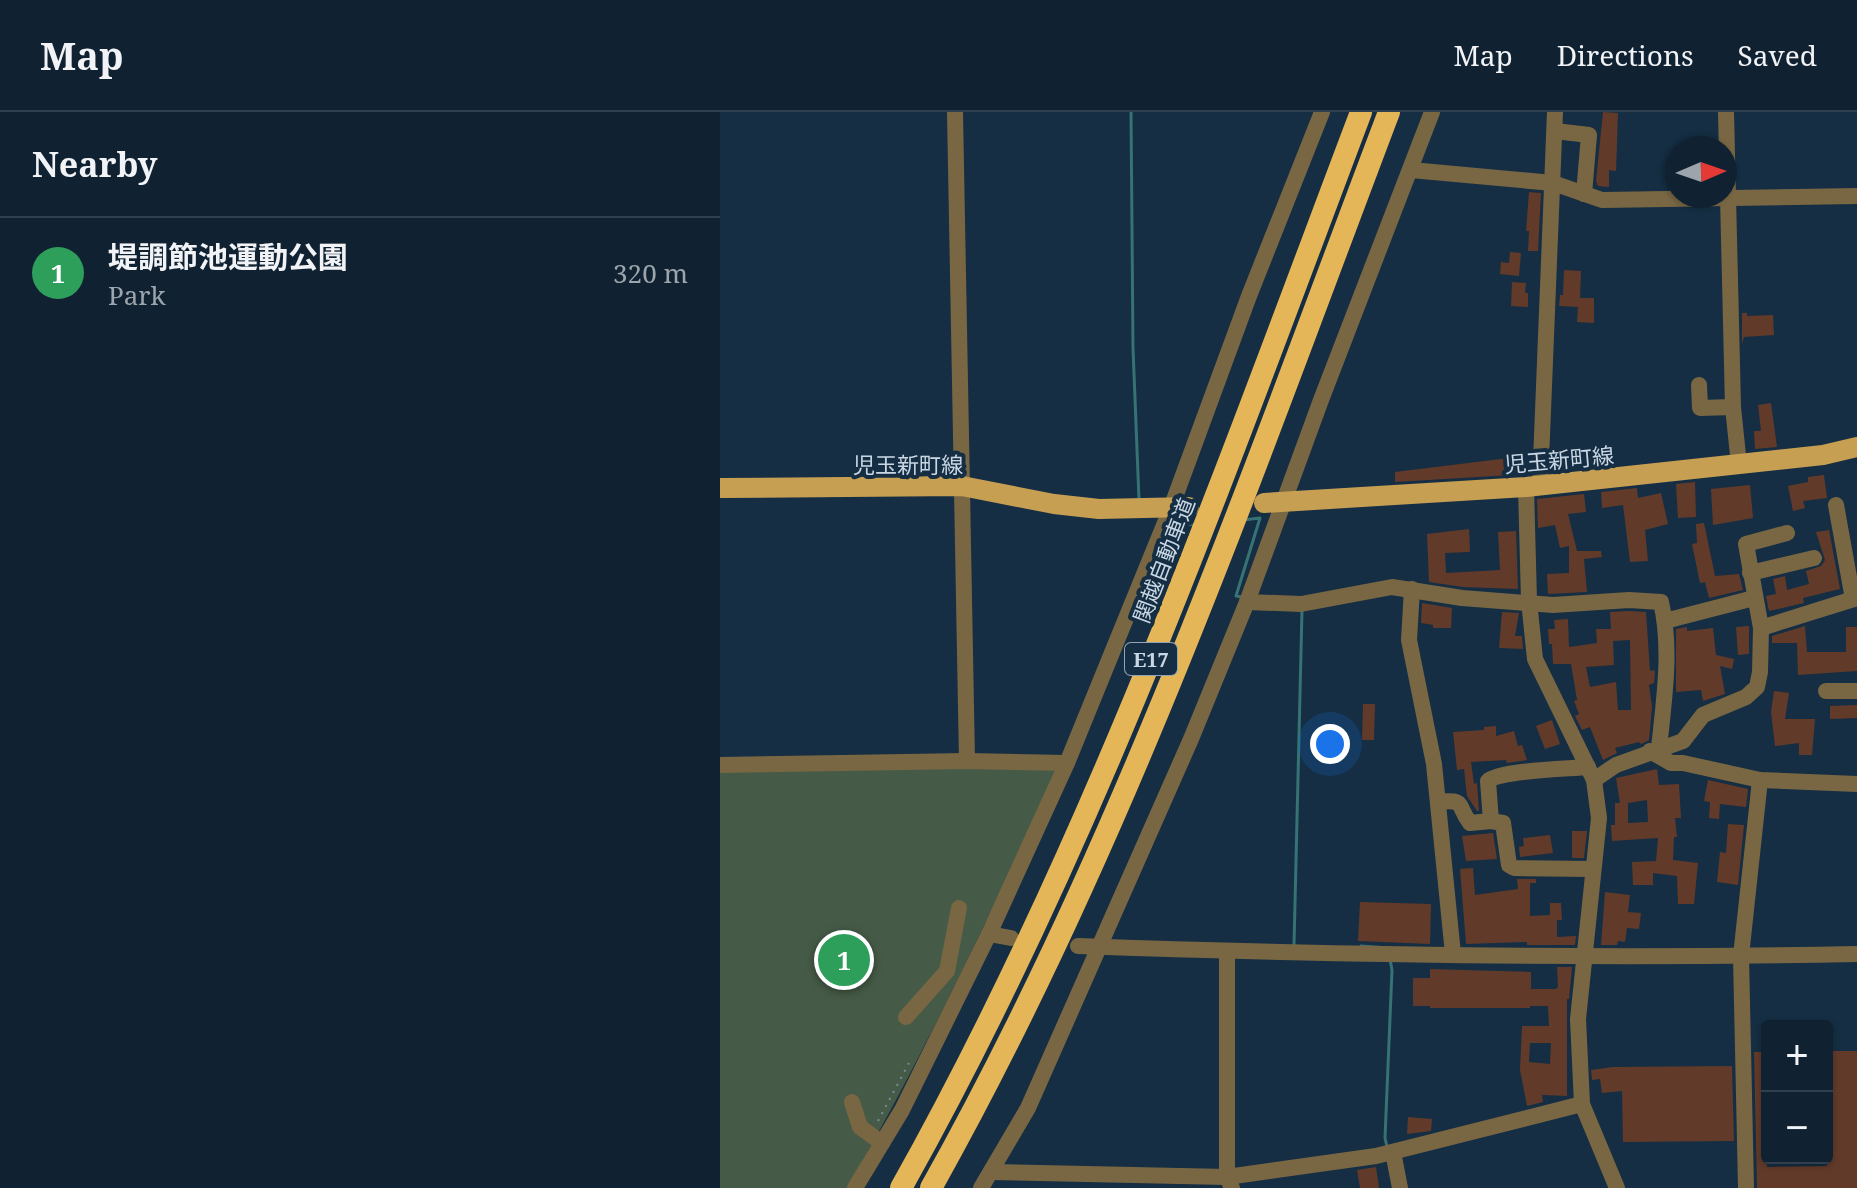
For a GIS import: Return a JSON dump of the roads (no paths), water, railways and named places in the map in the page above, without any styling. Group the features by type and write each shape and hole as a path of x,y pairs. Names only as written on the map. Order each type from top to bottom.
{"highway":[{"name":"関越自動車道","path":"901,1188 975,1053 1109,763 1192,558 1361,112"},
{"name":"E17","path":"931,1188 999,1061 1107,831 1211,580 1389,112"}],"main road":[{"name":"児玉新町線","path":"1273,502 1533,487 1829,454 1857,447"},
{"name":"児玉新町線","path":"720,488 962,486 1054,504 1099,509 1180,507"}],"street":[{"path":"955,112 967,761"},
{"path":"855,1188 876,1139 902,1110 989,934 1180,507 1249,296 1322,112"},
{"path":"981,1188 1028,1108 1191,739 1247,602 1273,502 1411,170 1432,112"},
{"path":"1555,112 1529,601 1535,659 1591,773 1599,818 1578,1019 1582,1104 1617,1188"},
{"path":"1726,112 1727,136"},
{"path":"1555,131 1589,135 1584,194"},
{"path":"1411,170 1553,183 1602,200 1665,199"},
{"path":"1737,198 1857,196"},
{"path":"1728,208 1733,407 1739,465"},
{"path":"1699,385 1700,408 1733,407"},
{"path":"1761,628 1855,599 1836,505"},
{"path":"1491,821 1488,781 1492,777 1591,773 1616,765 1683,741 1703,715 1746,697 1757,687 1761,628 1746,544 1787,533"},
{"path":"1750,573 1814,558"},
{"path":"1247,602 1301,604 1392,587 1462,598 1553,605 1629,600 1661,602 1665,621 1665,691 1654,749"},
{"path":"1412,589 1409,640 1434,764 1453,954"},
{"path":"1665,621 1754,598"},
{"path":"1826,691 1857,691"},
{"path":"1654,749 1671,763 1760,780 1857,784"},
{"path":"720,765 967,761 1067,763"},
{"path":"1746,1188 1741,956 1760,780"},
{"path":"1438,802 1456,800 1461,803 1470,823 1503,823 1507,862 1514,868 1593,869"},
{"path":"906,1017 947,971 959,908"},
{"path":"989,934 1011,938"},
{"path":"1078,946 1227,952 1585,956 1857,954"},
{"path":"1227,952 1229,1182"},
{"path":"947,971 966,981"},
{"path":"852,1102 860,1127 876,1139"},
{"path":"991,1172 1229,1182 1393,1152 1582,1104"},
{"path":"1393,1152 1400,1188"}],"waterway":[{"path":"1131,112 1133,348 1139,500"},
{"path":"1242,597 1236,596 1260,518 1243,520"},
{"path":"1173,519 1183,525 1196,524"},
{"path":"1294,945 1302,610"},
{"path":"1361,946 1388,948"},
{"path":"1387,1147 1390,959"}],"place":[{"name":"堤調節池運動公園","path":"844,960"}]}
